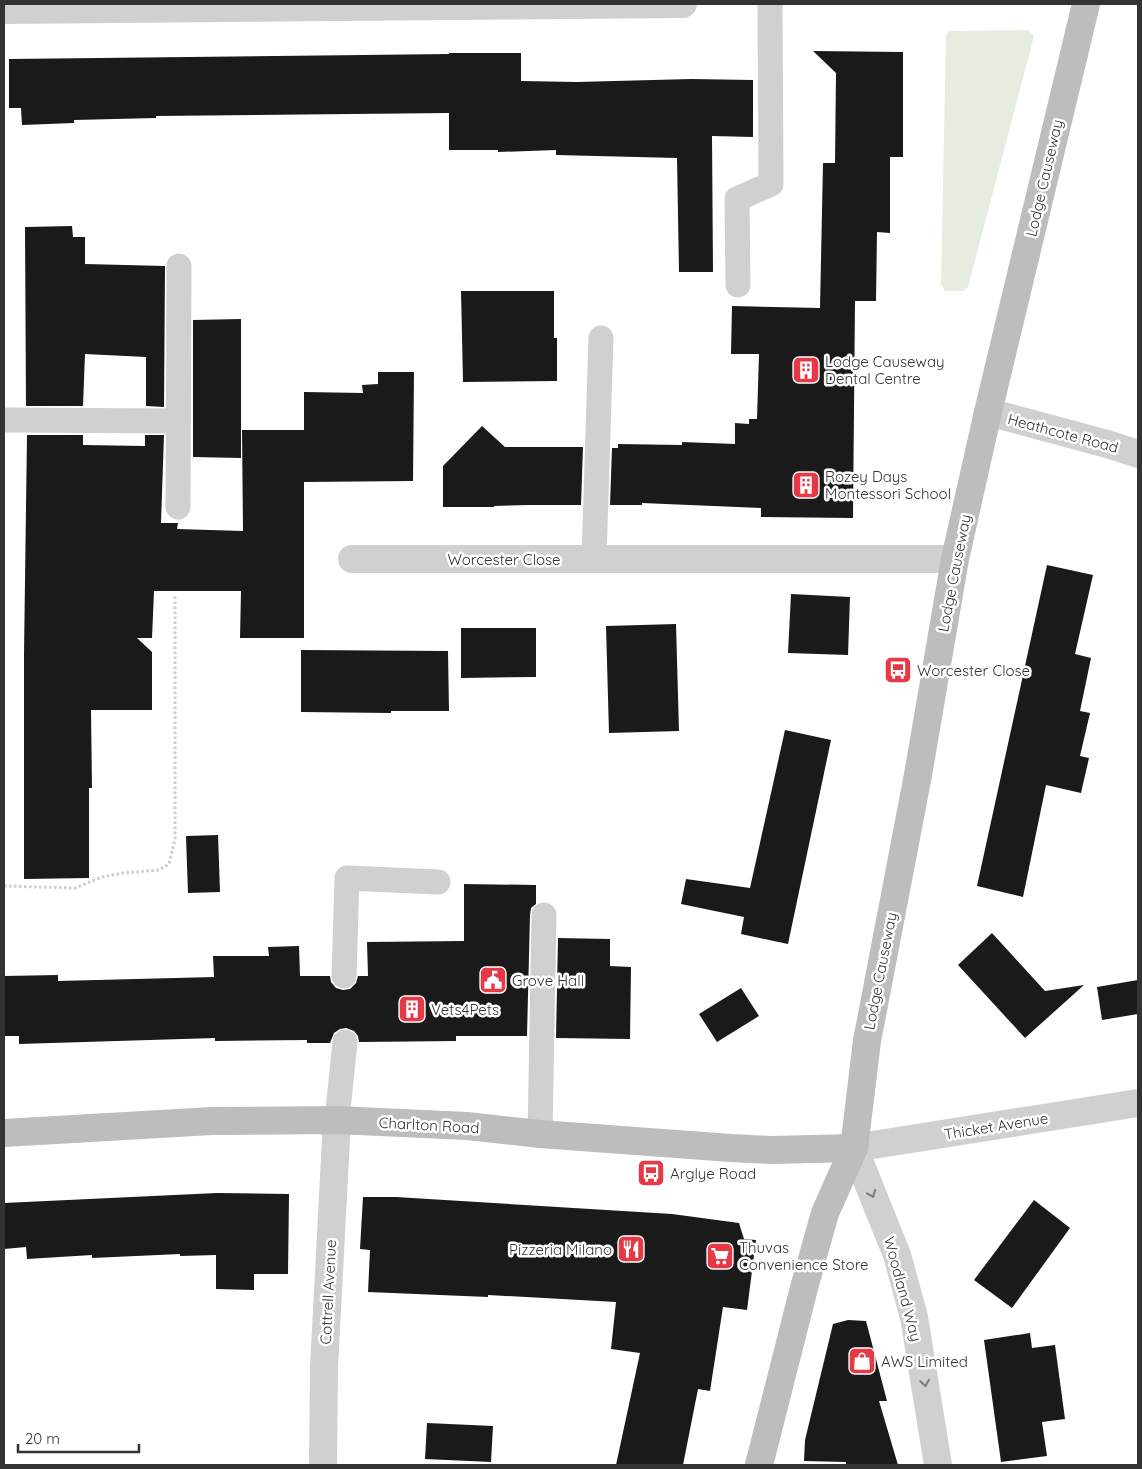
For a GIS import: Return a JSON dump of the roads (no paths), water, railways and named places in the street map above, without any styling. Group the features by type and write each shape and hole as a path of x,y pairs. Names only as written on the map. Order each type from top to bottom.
{"main road":[{"name":"Lodge Causeway","path":"759,1465 825,1214 854,1148 867,1041 916,784 956,559 988,412 1086,4"},
{"name":"Charlton Road","path":"4,1133 212,1121 337,1120 467,1126 540,1134 771,1150 854,1148"}],"street":[{"path":"4,10 683,4"},
{"name":"Heathcote Road","path":"988,412 1138,454"},
{"name":"Worcester Close","path":"352,558 956,559"},
{"name":"Thicket Avenue","path":"854,1148 1138,1103"},
{"name":"Cottrell Avenue","path":"323,1465 324,1367 337,1120"},
{"name":"Woodland Way","path":"854,1148 897,1255 914,1317 938,1465"}],"lane":[{"path":"738,284 737,200 770,184 770,4"},
{"path":"178,507 179,266"},
{"path":"594,559 601,338"},
{"path":"4,420 178,421"},
{"path":"344,976 347,878 438,882"},
{"path":"540,1134 544,915"},
{"path":"337,1120 345,1042"}],"place":[{"name":"Lodge Causeway Dental Centre","path":"806,370"},
{"name":"Rozey Days Montessori School","path":"806,485"},
{"name":"Worcester Close","path":"898,670"},
{"name":"Grove Hall","path":"493,980"},
{"name":"Vets4Pets","path":"412,1009"},
{"name":"Arglye Road","path":"651,1173"},
{"name":"Pizzeria Milano","path":"631,1249"},
{"name":"Thuvas Convenience Store","path":"720,1256"},
{"name":"AWS Limited","path":"862,1361"}]}
